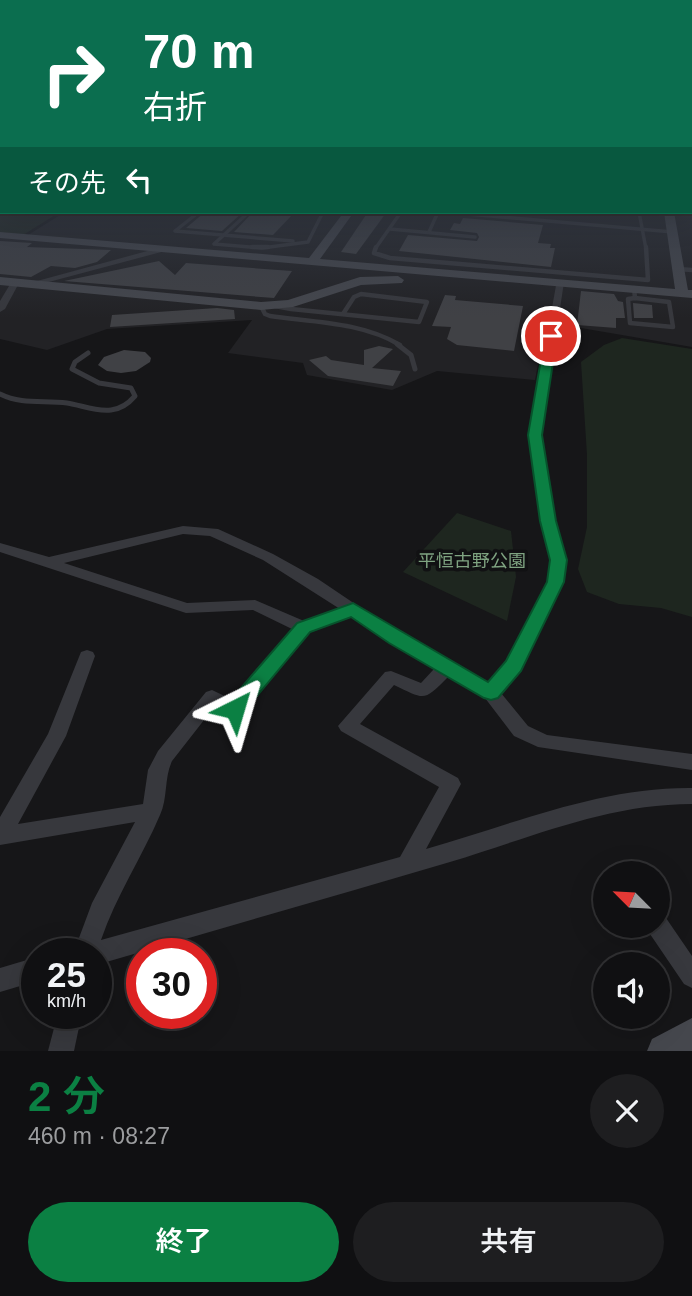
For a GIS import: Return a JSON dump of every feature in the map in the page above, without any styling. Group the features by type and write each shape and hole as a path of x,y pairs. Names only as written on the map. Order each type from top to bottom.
{"street":[{"path":"312,262 343,220"},
{"path":"0,235 553,282 634,293 687,293 678,269 671,220"},
{"path":"30,284 162,249"},
{"path":"0,281 268,306 289,304 359,281 387,279 520,284 553,282"},
{"path":"491,693 514,666 556,582 559,560 548,521 535,435 553,282"},
{"path":"0,309 15,283"},
{"path":"49,562 183,530 202,529 230,538 268,557 395,639 491,693 521,731 545,742 692,762"},
{"path":"0,547 186,608 255,605 303,627"},
{"path":"91,938 100,911 152,811 158,770 165,756 212,697 235,709 303,627 353,610"},
{"path":"0,836 57,736 87,656"},
{"path":"407,864 451,784 347,726 391,677 423,691 446,668"},
{"path":"112,949 609,804 641,798 692,796"},
{"path":"0,836 152,811"},
{"path":"666,938 692,976"},
{"path":"0,980 21,974"},
{"path":"61,1051 66,1029"},
{"path":"664,1051 692,1035"}],"lane":[{"path":"189,220 175,231 325,244"},
{"path":"240,220 214,244 262,248 307,242"},
{"path":"307,242 319,220"},
{"path":"396,220 377,244 374,253 390,258 648,280 641,220"},
{"path":"429,232 435,220"},
{"path":"534,220 673,232"},
{"path":"390,229 475,237"},
{"path":"678,269 692,270"},
{"path":"634,293 669,302 673,327 630,323 628,299 634,293"},
{"path":"343,314 354,297 361,294 427,302 419,322 343,314 268,306 265,314 354,329 390,339 406,349 414,359 415,369"},
{"path":"0,394 16,401 61,403 100,411 121,407 131,401 135,396 131,388 99,383 72,369 75,362 88,353"}],"shaded area":[{"path":"52,220 692,220 692,347 546,322 535,380 437,371 392,390 307,375 303,363 228,353 252,320 107,329 47,350 0,339 0,232 28,235"}],"green space":[{"path":"0,220 47,220 23,235 0,232"},
{"path":"622,338 692,349 692,617 661,608 619,604 587,592 578,569 587,527 587,455 581,362 604,345"},
{"name":"平恒古野公園","path":"457,513 511,531 516,577 507,621 403,572"}],"building":[{"path":"195,220 234,220 222,231 186,228"},
{"path":"245,220 287,220 273,235 234,232"},
{"path":"363,220 381,220 356,254 341,252"},
{"path":"462,220 486,220 543,225 538,243 551,244 550,248 555,248 551,267 399,251 408,235 477,241 477,233 450,230 454,223 460,224"},
{"path":"0,241 32,243 27,247 111,250 97,262 75,268 51,266 31,277 0,274"},
{"path":"159,261 175,275 186,263 292,271 274,298 64,281"},
{"path":"581,291 614,294 618,301 623,302 625,318 616,318 616,328 577,325"},
{"path":"445,295 456,296 455,300 523,306 514,351 457,345 447,339 451,327 432,326"},
{"path":"633,303 652,305 653,318 634,318"},
{"path":"217,308 234,310 235,319 110,327 112,315"},
{"path":"379,346 393,349 372,368 401,371 393,386 328,376 309,360 326,356 331,360 364,365 364,350"},
{"path":"124,350 145,352 151,358 150,362 136,371 121,373 107,371 98,365 104,357"}],"route":[{"path":"235,709 303,627 353,610 395,639 491,693 514,666 556,582 559,560 548,521 535,435 551,336"}]}
